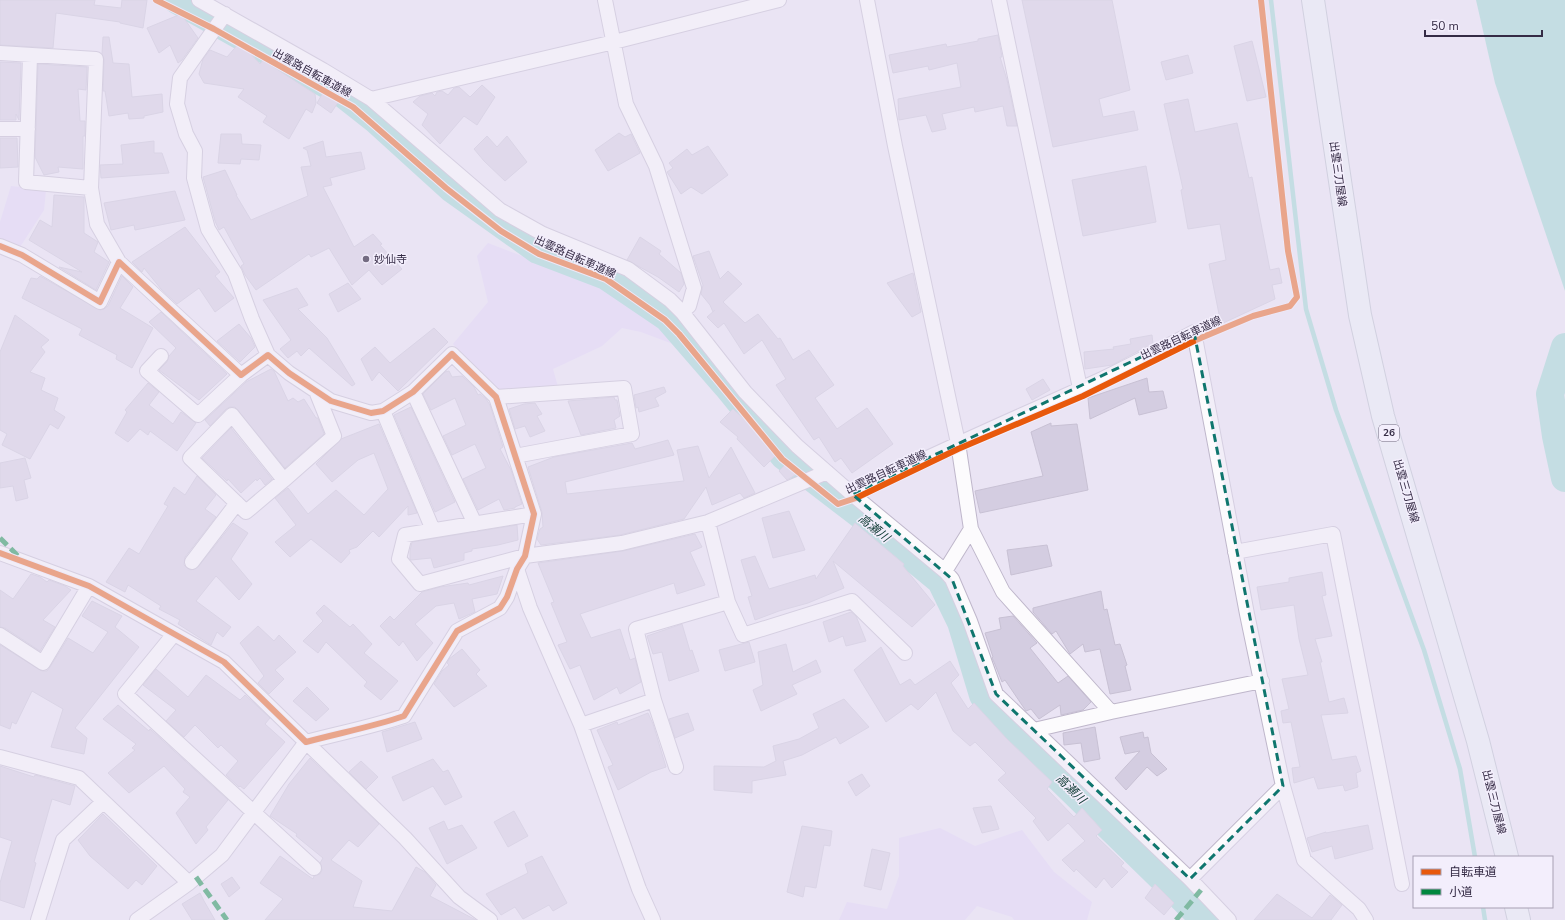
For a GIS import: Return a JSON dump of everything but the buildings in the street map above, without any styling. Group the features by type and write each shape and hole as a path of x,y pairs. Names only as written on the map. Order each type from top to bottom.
{"main road":[{"name":"出雲三刀屋線","path":"1313,0 1345,221 1362,323 1384,416 1476,734 1507,856"},
{"path":"1516,908 1519,920"}],"street":[{"path":"199,0 221,8 371,99 500,210 543,234 628,269 670,300 682,312 745,392 797,446 945,571 952,579 970,621 996,694 1190,879 1229,920"},
{"path":"605,0 626,104 656,166 694,288 689,306 682,312"},
{"path":"371,99 614,42 779,0"},
{"path":"867,0 895,146 958,443 971,529 1003,592 1111,712"},
{"path":"999,0 1080,388"},
{"path":"137,920 189,883 222,855 306,742 372,727 404,716 457,631 500,608 507,597 517,569 525,556 534,514 496,397 452,354 413,392 383,411 371,413 331,401 289,372 268,355 252,320 235,273 208,229 194,178 195,151 186,134 177,104 180,78 221,8"},
{"path":"0,53 96,59 91,188 97,224 119,262 241,375"},
{"path":"30,56 26,182 91,188"},
{"path":"0,129 28,129"},
{"path":"0,246 22,255 100,302 119,262"},
{"path":"852,494 958,443 987,432 1080,388 1194,332 1283,786 1304,860 1359,909 1366,920"},
{"path":"161,356 147,371 198,415 241,375 268,355"},
{"path":"496,397 624,388 632,434 516,456"},
{"path":"284,480 232,415 190,458 246,512 284,480 334,436 316,391"},
{"path":"413,392 475,524"},
{"path":"383,411 433,530"},
{"path":"534,514 404,535 399,559 420,584 525,556 622,543 708,522 827,472"},
{"path":"192,562 237,503"},
{"path":"708,522 728,602 743,635 852,601 905,653"},
{"path":"945,571 971,529"},
{"path":"1236,552 1333,534 1402,884"},
{"path":"3,558 89,586 224,662 405,838 459,897 490,920"},
{"path":"517,569 530,608 581,725 639,889 653,920"},
{"path":"0,635 42,663 89,586"},
{"path":"676,767 654,700 636,629 728,602"},
{"path":"174,634 125,694 255,812 314,868"},
{"path":"1034,730 1111,712 1262,681"},
{"path":"581,725 654,700"},
{"path":"0,757 79,778 189,883"},
{"path":"1190,879 1283,786"},
{"path":"38,920 63,840 103,802"}],"highlighted area":[{"path":"1194,332 1283,786 1190,879 996,694 952,579 852,494"}],"shaded area":[{"path":"1476,0 1565,0 1565,291 1495,83"},
{"path":"11,186 46,190 44,210 20,247 0,239 0,222"},
{"path":"488,243 535,261 539,254 606,279 665,320 679,334 673,344 641,332 622,328 602,346 553,369 558,387 497,390 453,344 488,302 477,256"},
{"path":"940,828 975,846 1022,830 1054,872 1092,902 1087,920 1014,920 1012,917 977,906 965,920 839,920 847,902 887,909 899,876 899,838"}],"waterway":[{"name":"高瀬川","path":"177,0 342,93 375,119 451,188 538,250 606,276 668,318 727,386 784,456 866,519 941,581 961,622 983,695 995,715 1205,920"},
{"path":"1271,0 1306,309 1336,410 1424,650 1460,769 1475,856"},
{"path":"1565,347 1550,394 1556,436 1565,478"},
{"path":"1483,908 1485,920"}],"marked path":[{"path":"0,538 20,558"},
{"path":"196,877 227,920"},
{"path":"1176,920 1201,890"}],"cycle path":[{"name":"出雲路自転車道線","path":"156,0 214,29 353,107 446,188 501,231 539,254 606,279 665,320 679,334 782,459 838,504 856,498 958,449 1083,396 1196,340 1253,316 1290,306 1297,297 1288,251 1261,0"},
{"path":"0,246 22,255 100,302 119,262 241,375 268,355 289,373 331,401 371,413 383,411 413,392 452,354 496,397 534,514 525,556 517,569 507,597 500,608 457,631 404,716 368,727 306,742 224,662 89,586 0,553"}],"place":[{"name":"妙仙寺","path":"366,259"}]}
